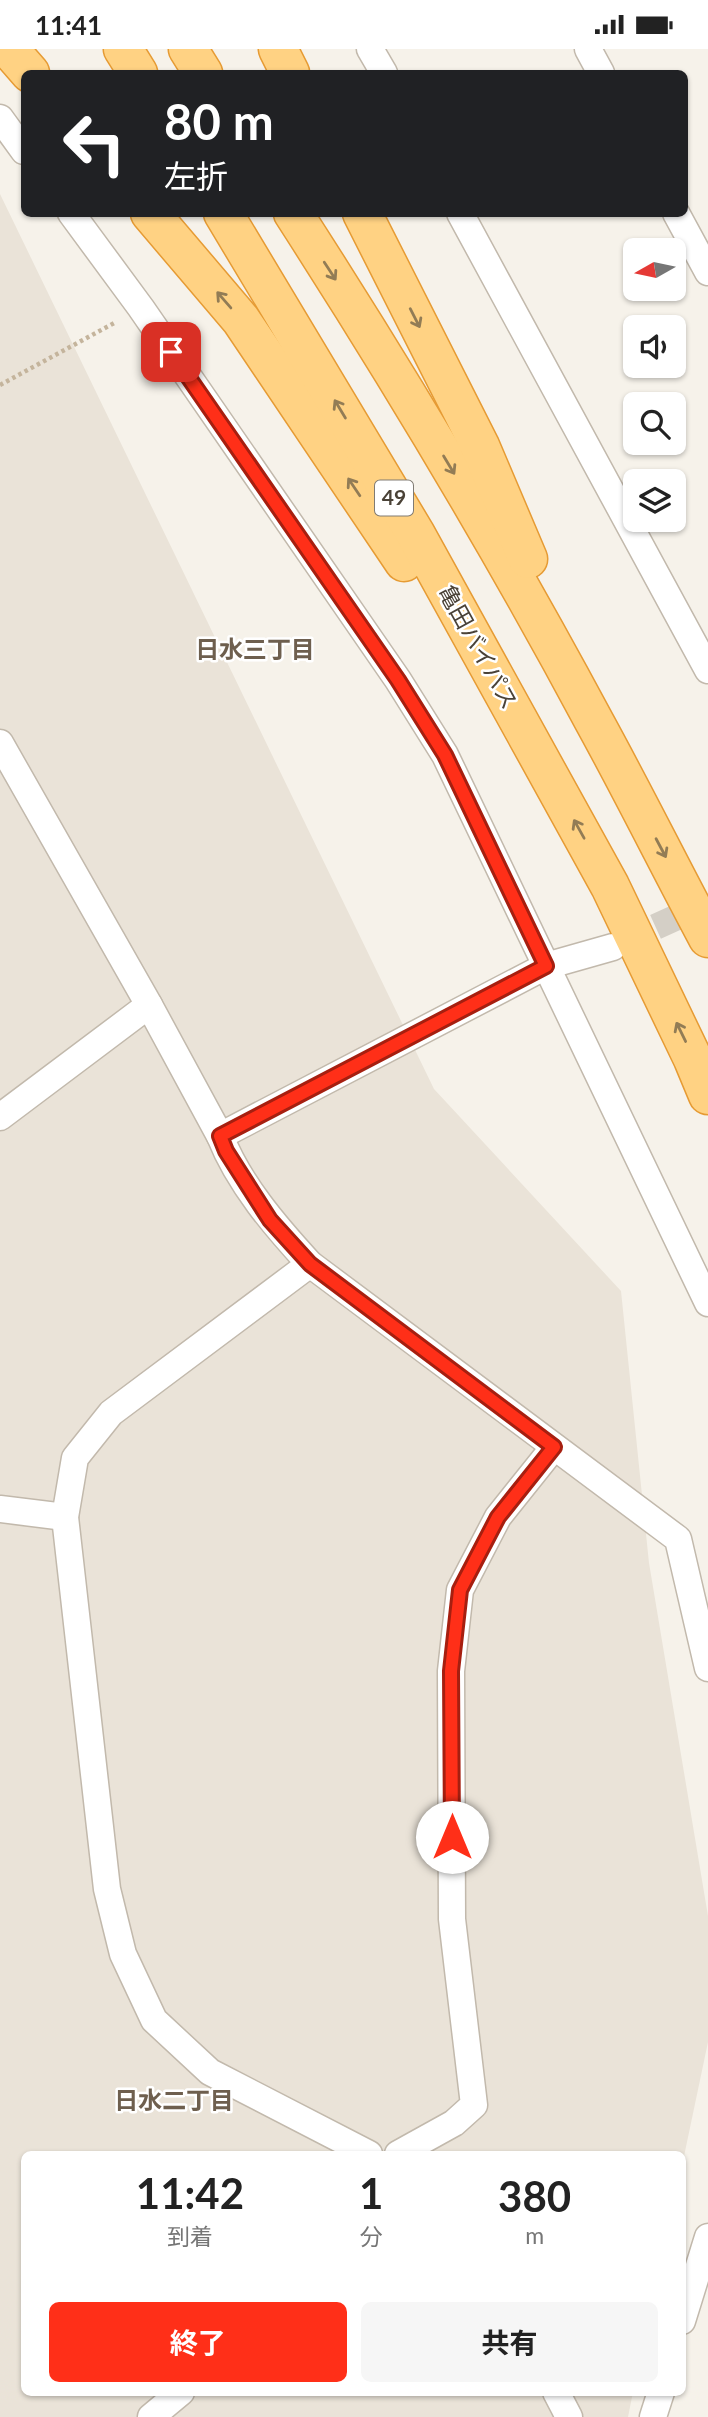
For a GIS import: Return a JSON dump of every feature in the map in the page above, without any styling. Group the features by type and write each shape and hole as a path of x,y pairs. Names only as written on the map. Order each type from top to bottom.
{"highway":[{"path":"9,49 27,70"},
{"path":"124,49 136,70"},
{"path":"188,49 201,70"},
{"path":"278,49 288,70"},
{"path":"153,217 241,320 556,787"},
{"name":"亀田バイパス","path":"225,217 415,533 556,787 610,886 708,1095"},
{"path":"296,217 361,318 486,528 596,723 708,939"},
{"path":"364,217 480,446 596,723"}],"street":[{"path":"370,49 382,70"},
{"path":"588,49 599,70"},
{"path":"0,118 21,147"},
{"path":"74,217 141,308 398,680 445,755 708,1303"},
{"path":"462,217 708,670"},
{"path":"679,217 708,272"},
{"path":"0,743 149,1006 226,1151 270,1220 310,1264 678,1539 708,1668"},
{"path":"220,1136 546,966 613,947"},
{"path":"0,1117 149,1006"},
{"path":"310,1264 111,1413 75,1458 65,1517 107,1889 123,1954 154,2020 210,2071 359,2151"},
{"path":"403,2151 454,2123 474,2105 452,1919 451,1671 460,1590 498,1517 554,1447"},
{"path":"0,1509 65,1517"},
{"path":"686,2308 708,2237"},
{"path":"151,2417 176,2396"},
{"path":"558,2396 569,2417"},
{"path":"653,2417 660,2396"}],"path":[{"path":"0,385 141,308"}],"shaded area":[{"path":"0,194 434,1089 621,1291 649,1563 708,1916 708,2042 685,2151 21,2151 21,2396 632,2396 628,2417 0,2417"}],"tunnel":[{"path":"620,943 706,904"}],"district":[{"name":"日水三丁目","path":"255,650"},
{"name":"日水二丁目","path":"174,2101"}],"route":[{"path":"171,352 398,680 445,755 546,966 220,1136 226,1151 270,1220 310,1264 554,1447 498,1517 460,1590 451,1671 452,1837"}]}
